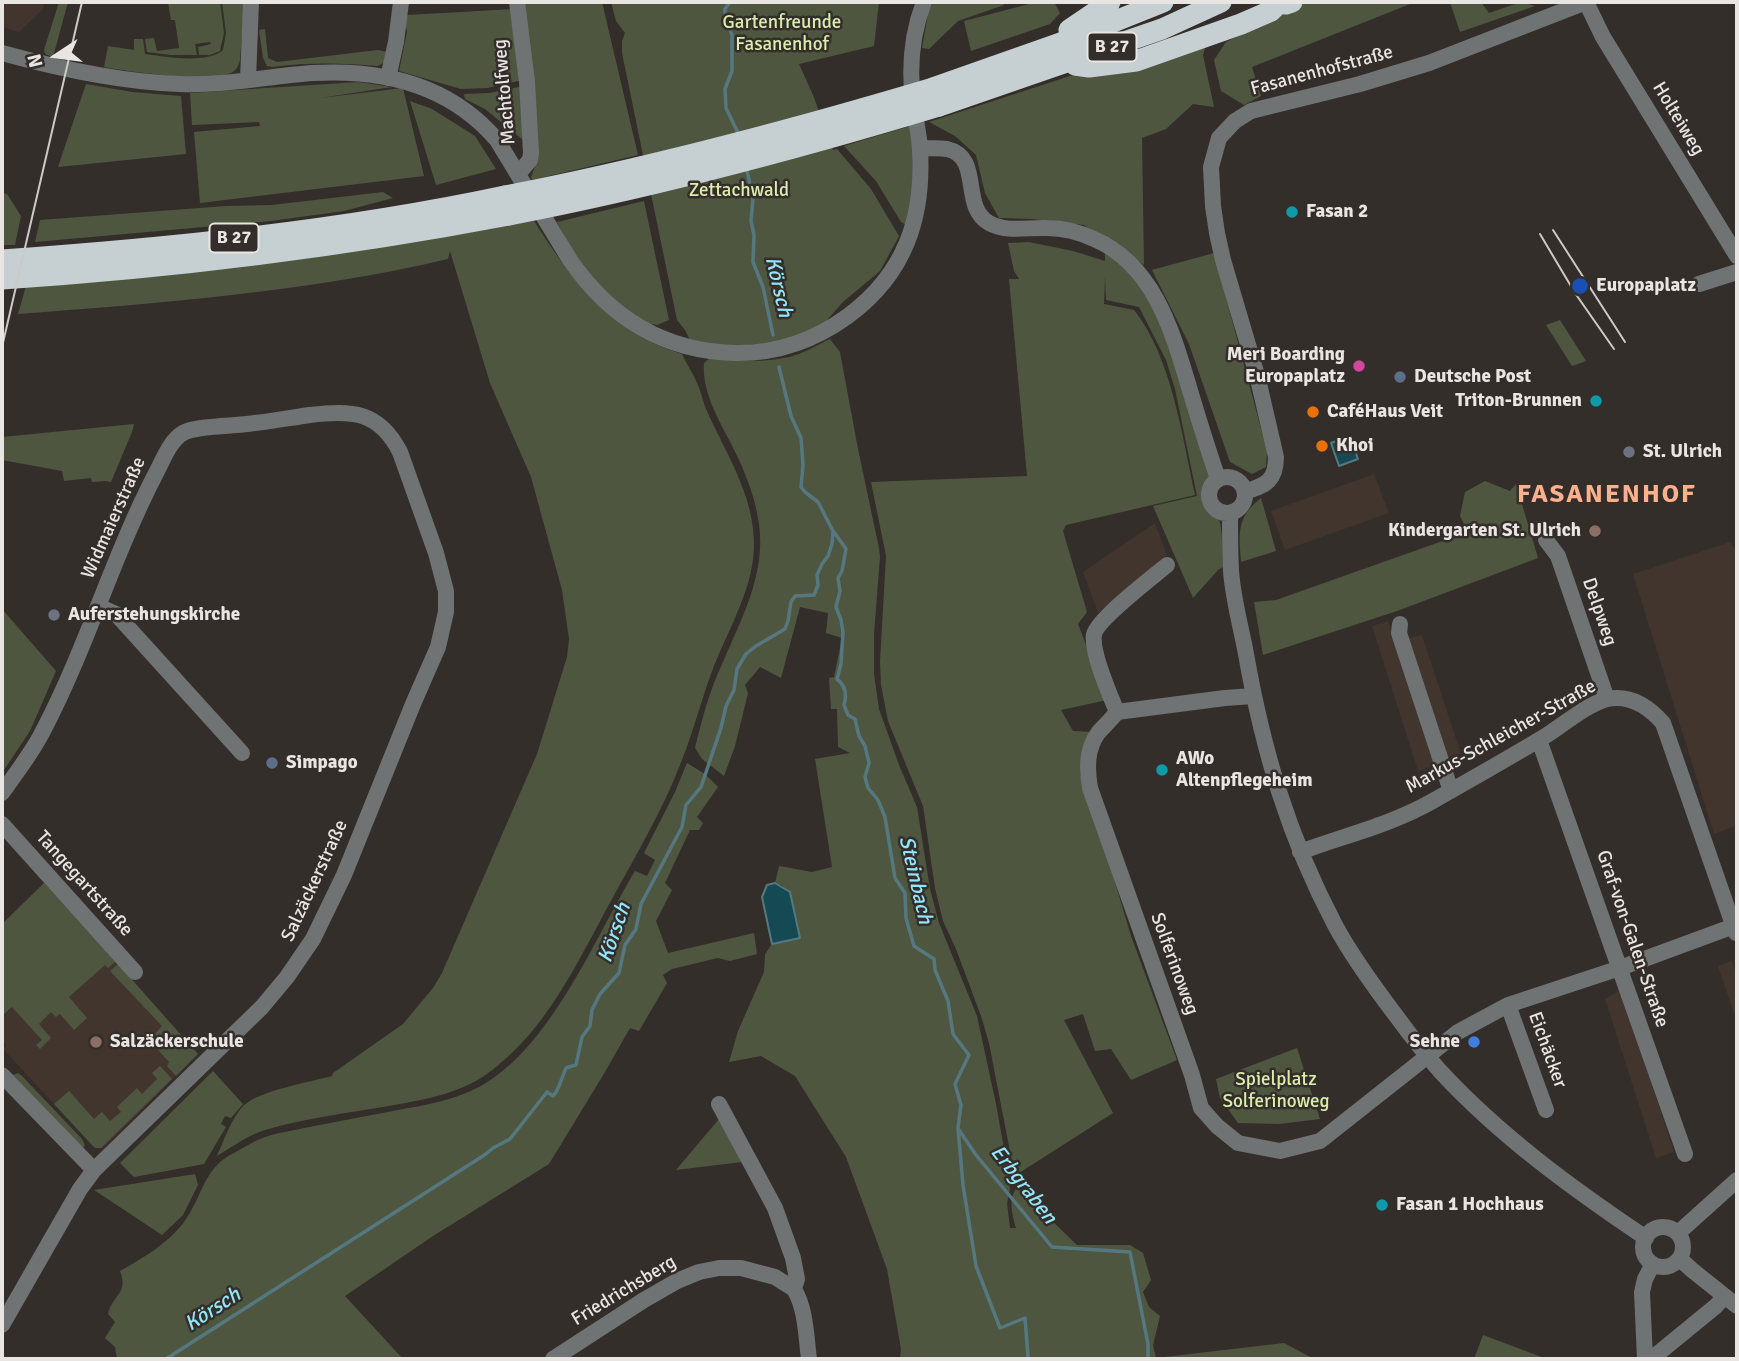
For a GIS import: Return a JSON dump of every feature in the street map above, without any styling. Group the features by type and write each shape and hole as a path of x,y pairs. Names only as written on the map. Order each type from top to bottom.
{"highway":[{"name":"B 27","path":"1060,54 1068,31 1110,2"},
{"name":"B 27","path":"1060,54 1163,2"},
{"name":"B 27","path":"2,260 173,245 316,229 419,213 602,196 715,170 843,135 936,97 1060,54 1162,29 1221,2"},
{"path":"1060,54 1089,67 1136,61 1241,24 1271,11 1278,2 1292,2"},
{"name":"B 27","path":"2,279 122,270 305,249 431,230 507,206"}],"street":[{"path":"248,80 251,2"},
{"path":"388,78 401,2"},
{"name":"Machtolfweg","path":"517,2 527,82 531,153 530,160 518,174"},
{"path":"2,53 77,72 144,83 185,84 329,72 388,78 439,93 466,110 497,140 583,279 608,306 667,340 699,351 762,352 811,338 836,325 865,304 885,283 900,257 917,212 920,190 920,148 911,61 916,25 924,2"},
{"name":"Holteiweg","path":"1586,2 1603,37 1737,256"},
{"name":"Fasanenhofstraße","path":"1245,492 1269,481 1276,470 1276,457 1217,233 1211,167 1219,138 1235,121 1251,111 1360,84 1429,63 1586,2"},
{"path":"920,148 945,149 964,159 973,201 982,218 991,224 1015,229 1048,228 1071,231 1096,239 1119,254 1139,273 1157,298 1173,335 1218,479"},
{"path":"1699,284 1737,272"},
{"name":"Widmaierstraße","path":"2,793 42,733 74,666 148,491 169,449 184,432 335,412 372,419"},
{"name":"Salzäckerstraße","path":"2,1325 80,1189 94,1170 262,1007 302,957 323,921 344,875 438,647 446,612 446,591 438,560 400,452 385,429 372,419"},
{"path":"1226,476 1235,478 1242,484 1245,492 1242,505 1230,513 1214,508 1210,501 1209,492 1212,485 1226,476"},
{"path":"1230,513 1231,572 1253,696 1268,758 1300,852 1336,928 1380,994 1427,1056 1492,1122 1534,1158 1646,1238"},
{"name":"Delpweg","path":"1546,540 1558,556 1607,699"},
{"path":"1167,565 1106,617 1093,632 1094,647 1117,712 1253,696"},
{"path":"98,606 116,614 242,753"},
{"path":"1400,624 1399,632 1451,791"},
{"name":"Markus-Schleicher-Straße","path":"1300,852 1387,822 1427,804 1591,707 1607,699 1624,698 1651,710 1663,723 1735,931"},
{"name":"Solferinoweg","path":"1117,712 1097,734 1089,751 1087,766 1090,788 1192,1075 1201,1108 1238,1143 1280,1151 1320,1141 1458,1032 1508,1005 1735,931"},
{"name":"Graf-von-Galen-Straße","path":"1539,740 1685,1154"},
{"name":"Tangegartstraße","path":"2,824 135,972"},
{"name":"Eichäcker","path":"1508,1005 1546,1110"},
{"path":"2,1075 94,1170"},
{"path":"719,1104 775,1208 793,1258 797,1279 794,1289 799,1298 809,1359"},
{"path":"1678,1233 1737,1180"},
{"path":"1660,1227 1673,1229 1678,1233 1683,1245 1680,1259 1670,1266 1653,1264 1645,1255 1644,1243 1649,1233 1660,1227"},
{"path":"1680,1259 1731,1301"},
{"path":"1650,1358 1642,1292 1653,1264"},
{"name":"Friedrichsberg","path":"557,1358 644,1300 699,1272 741,1268 775,1277 794,1289"},
{"path":"1650,1358 1716,1306 1731,1301"}],"shaded area":[{"path":"2,2 45,2 43,9 19,32 2,27"},
{"path":"1374,474 1389,513 1285,550 1271,511"},
{"path":"1155,523 1167,555 1098,613 1083,572"},
{"path":"1730,542 1737,551 1737,825 1714,834 1633,574"},
{"path":"1388,621 1435,765 1418,771 1372,626"},
{"path":"1422,635 1461,754 1445,757 1406,639"},
{"name":"Salzäckerschule","path":"93,935 198,1054 100,1149 91,1144 3,1049 6,1045 2,1040 2,1016"},
{"path":"1732,961 1737,977 1737,1022 1718,966"},
{"path":"1621,990 1674,1152 1656,1158 1605,999"}],"green space":[{"path":"59,2 68,2 53,57 45,54 44,50"},
{"path":"168,2 220,2 224,33 220,51 199,55 198,47 211,44 210,42 195,44 197,55 147,52 145,39 154,38 157,51 179,48 175,20 171,20"},
{"path":"222,2 243,2 244,5 240,60 231,73 187,77 104,67 108,46 134,50 134,39 143,39 145,54 197,58 216,54 223,50 226,33"},
{"path":"524,2 602,2 638,155 532,180 536,164"},
{"name":"Zettachwald","path":"611,2 879,2 874,46 799,64 833,150 837,149 871,189 899,236 880,271 843,302 820,328 786,342 724,347 690,340 677,320 622,53 625,33 616,21"},
{"path":"933,2 1003,2 1004,5 958,21 929,49 922,48"},
{"path":"1037,2 1054,2 1060,13 1050,24 971,51 964,21"},
{"path":"1306,2 1415,2 1252,67 1261,96 1244,105 1221,91 1214,60 1226,42"},
{"path":"1450,2 1481,2 1489,13 1521,2 1535,6 1460,32"},
{"path":"514,9 523,80 487,88 461,89 399,71 407,32 407,15"},
{"path":"265,29 268,58 277,62 378,50 387,52 386,57 378,66 267,66 263,58 259,30"},
{"path":"1206,45 1203,55 1214,107 1193,104 1166,129 1142,138 1144,265 1084,225 999,218 985,193 976,155 955,136 929,122 1076,74"},
{"path":"358,82 392,87 320,98 403,88 424,176 200,203 194,132 260,126 259,122 192,125 190,93"},
{"path":"86,84 132,92 181,96 186,154 58,167"},
{"path":"524,86 528,144 485,109 465,99 464,94 489,93"},
{"path":"410,101 432,109 475,136 496,169 436,185"},
{"path":"910,126 914,160 906,225 901,222 876,181 844,146"},
{"path":"383,192 393,198 344,211 271,221 35,242 40,220 272,205"},
{"path":"2,193 7,194 21,216 15,245 2,245"},
{"path":"644,201 669,320 657,325 633,320 587,277 557,222"},
{"path":"534,221 563,264 595,302 634,333 682,354 745,493 753,528 754,547 750,577 711,673 682,760 659,812 560,993 527,1037 487,1074 465,1087 414,1101 265,1130 217,1156 233,1120 247,1103 276,1090 332,1076 403,1024 433,988 442,973 537,754 567,657 569,639 562,590 531,477 490,383 450,251 448,259 288,288 18,314 26,286"},
{"path":"1029,242 1105,261 1105,252 1133,274 1168,334 1210,477 1205,493 1220,522 1223,567 1193,598 1153,506 1197,496 1175,389 1166,360 1139,307 1106,300 1105,277 1104,304 1134,310 1158,351 1174,398 1195,495 1066,525 1063,531 1087,612 1078,624 1107,700 1061,710 1073,731 1092,732 1080,773 1131,936 1177,1060 1131,1080 1111,1049 1095,1051 1083,1014 1064,1020 1113,1113 1016,1175 989,1043 956,949 943,921 935,888 923,806 888,721 881,685 880,661 886,556 871,482 1027,476 1009,279 1019,279 1014,271 1008,243"},
{"path":"1214,253 1267,451 1266,467 1252,474 1230,462 1189,344 1152,270"},
{"path":"1560,320 1586,361 1572,366 1546,325"},
{"path":"830,339 840,352 879,548 874,674 879,709 917,807 930,889 939,923 977,1016 1008,1171 1010,1189 1007,1203 1010,1228 1016,1228 1012,1202 1017,1187 1077,1245 1130,1245 1143,1253 1151,1280 1143,1292 1149,1307 1160,1316 1153,1345 1156,1358 1284,1343 1314,1359 900,1359 901,1349 887,1269 846,1157 795,1076 761,1056 729,1062 738,1031 764,972 765,954 772,944 800,937 783,886 775,883 779,866 812,872 832,867 815,759 850,753 838,747 837,709 831,709 829,678 834,677 842,638 826,633 828,613 800,607 781,678 760,667 745,685 748,693 735,746 724,776 702,759 695,748 714,683 751,595 760,542 751,489 710,400 704,363 710,358 750,361 779,359 799,354"},
{"path":"134,424 111,482 92,482 91,478 64,481 62,471 2,460 2,437"},
{"path":"1485,481 1510,491 1516,484 1538,558 1397,611 1263,655 1254,602 1276,600 1468,532 1460,516 1465,492"},
{"path":"1261,498 1276,551 1241,562 1243,519"},
{"path":"2,609 56,671 30,731 2,773"},
{"path":"687,763 705,774 718,787 697,817 703,823 699,830 690,830 665,883 672,890 656,921 668,953 754,933 757,954 730,961 718,958 672,969 663,975 667,983 639,1031 630,1028 549,1164 433,1236 345,1296 403,1359 117,1359 115,1347 105,1338 115,1322 108,1314 121,1290 120,1271 156,1248 180,1227 209,1176 221,1161 253,1142 272,1135 429,1104 460,1095 479,1087 505,1069 528,1046 569,990 635,871 647,876 655,860 644,853"},
{"path":"44,883 116,961 108,968 105,965 69,997 87,1018 74,1030 60,1014 56,1017 51,1012 39,1024 51,1038 40,1049 36,1045 42,1040 12,1007 2,1016 2,924"},
{"path":"118,964 198,1054 176,1076 167,1066 169,1062 149,1040 162,1026 110,971"},
{"name":"Spielplatz Solferinoweg","path":"1297,1048 1320,1119 1279,1124 1238,1123 1220,1098 1216,1079"},
{"path":"160,1066 172,1079 101,1148 95,1148 54,1104 69,1091 94,1119 102,1112 110,1121 121,1112 117,1107 137,1088 142,1094 157,1079 152,1073"},
{"path":"213,1071 243,1104 231,1118 225,1116 221,1124 226,1127 204,1164 134,1177 120,1163"},
{"path":"18,1073 82,1139 85,1145 83,1148 13,1075"},
{"path":"719,1119 742,1162 676,1170"},
{"path":"195,1174 198,1185 183,1215 162,1235 94,1190"},
{"path":"1483,1335 1547,1359 1474,1359"}],"water":[{"path":"1350,436 1358,459 1339,466 1331,443"},
{"path":"775,883 790,892 800,938 772,944 762,897 767,885"}],"waterway":[{"name":"Körsch","path":"730,2 725,9 732,35 732,71 725,89 726,108 739,135"},
{"name":"Körsch","path":"746,166 753,198 753,262 763,287 773,335"},
{"name":"Körsch","path":"166,1359 510,1139 547,1092 553,1096 555,1094 566,1068 576,1065 582,1037 590,1026 592,1010 600,994 619,973 625,945 636,929 641,904 682,827 686,805 701,787 726,706 734,690 737,669 746,654 785,629 795,596 814,595 818,585 817,575 832,544 833,531 818,502 801,487 801,438 791,416 779,367"},
{"name":"Steinbach","path":"834,532 846,549 838,578 840,591 836,607 843,632 837,679 845,691 844,705 848,715 855,719 859,736 865,746 869,763 865,777 868,788 878,800 885,817 895,878 905,893 906,918 914,946 934,959 935,970 948,1001 953,1034 969,1055 955,1084 961,1105 958,1128 963,1185 976,1266 1000,1328 1025,1318 1027,1359"},
{"name":"Erbgraben","path":"959,1130 976,1155 1052,1247 1130,1252 1148,1344 1148,1359"}],"tram line":[{"path":"2,347 82,2"},
{"path":"1553,230 1625,342"},
{"path":"1540,234 1575,293 1614,349"}],"place":[{"name":"Fasan 2","path":"1292,212"},
{"name":"Europaplatz","path":"1580,286"},
{"name":"Meri Boarding Europaplatz","path":"1359,366"},
{"name":"Deutsche Post","path":"1400,377"},
{"name":"Triton-Brunnen","path":"1596,401"},
{"name":"CaféHaus Veit","path":"1313,412"},
{"name":"Khoi","path":"1322,446"},
{"name":"St. Ulrich","path":"1629,452"},
{"name":"Kindergarten St. Ulrich","path":"1595,531"},
{"name":"Auferstehungskirche","path":"54,615"},
{"name":"Simpago","path":"272,763"},
{"name":"AWo Altenpflegeheim","path":"1162,770"},
{"name":"Salzäckerschule","path":"96,1042"},
{"name":"Sehne","path":"1474,1042"},
{"name":"Fasan 1 Hochhaus","path":"1382,1205"}],"district":[{"name":"FASANENHOF","path":"1607,495"}],"park label":[{"name":"Gartenfreunde Fasanenhof","path":"782,34"}]}
